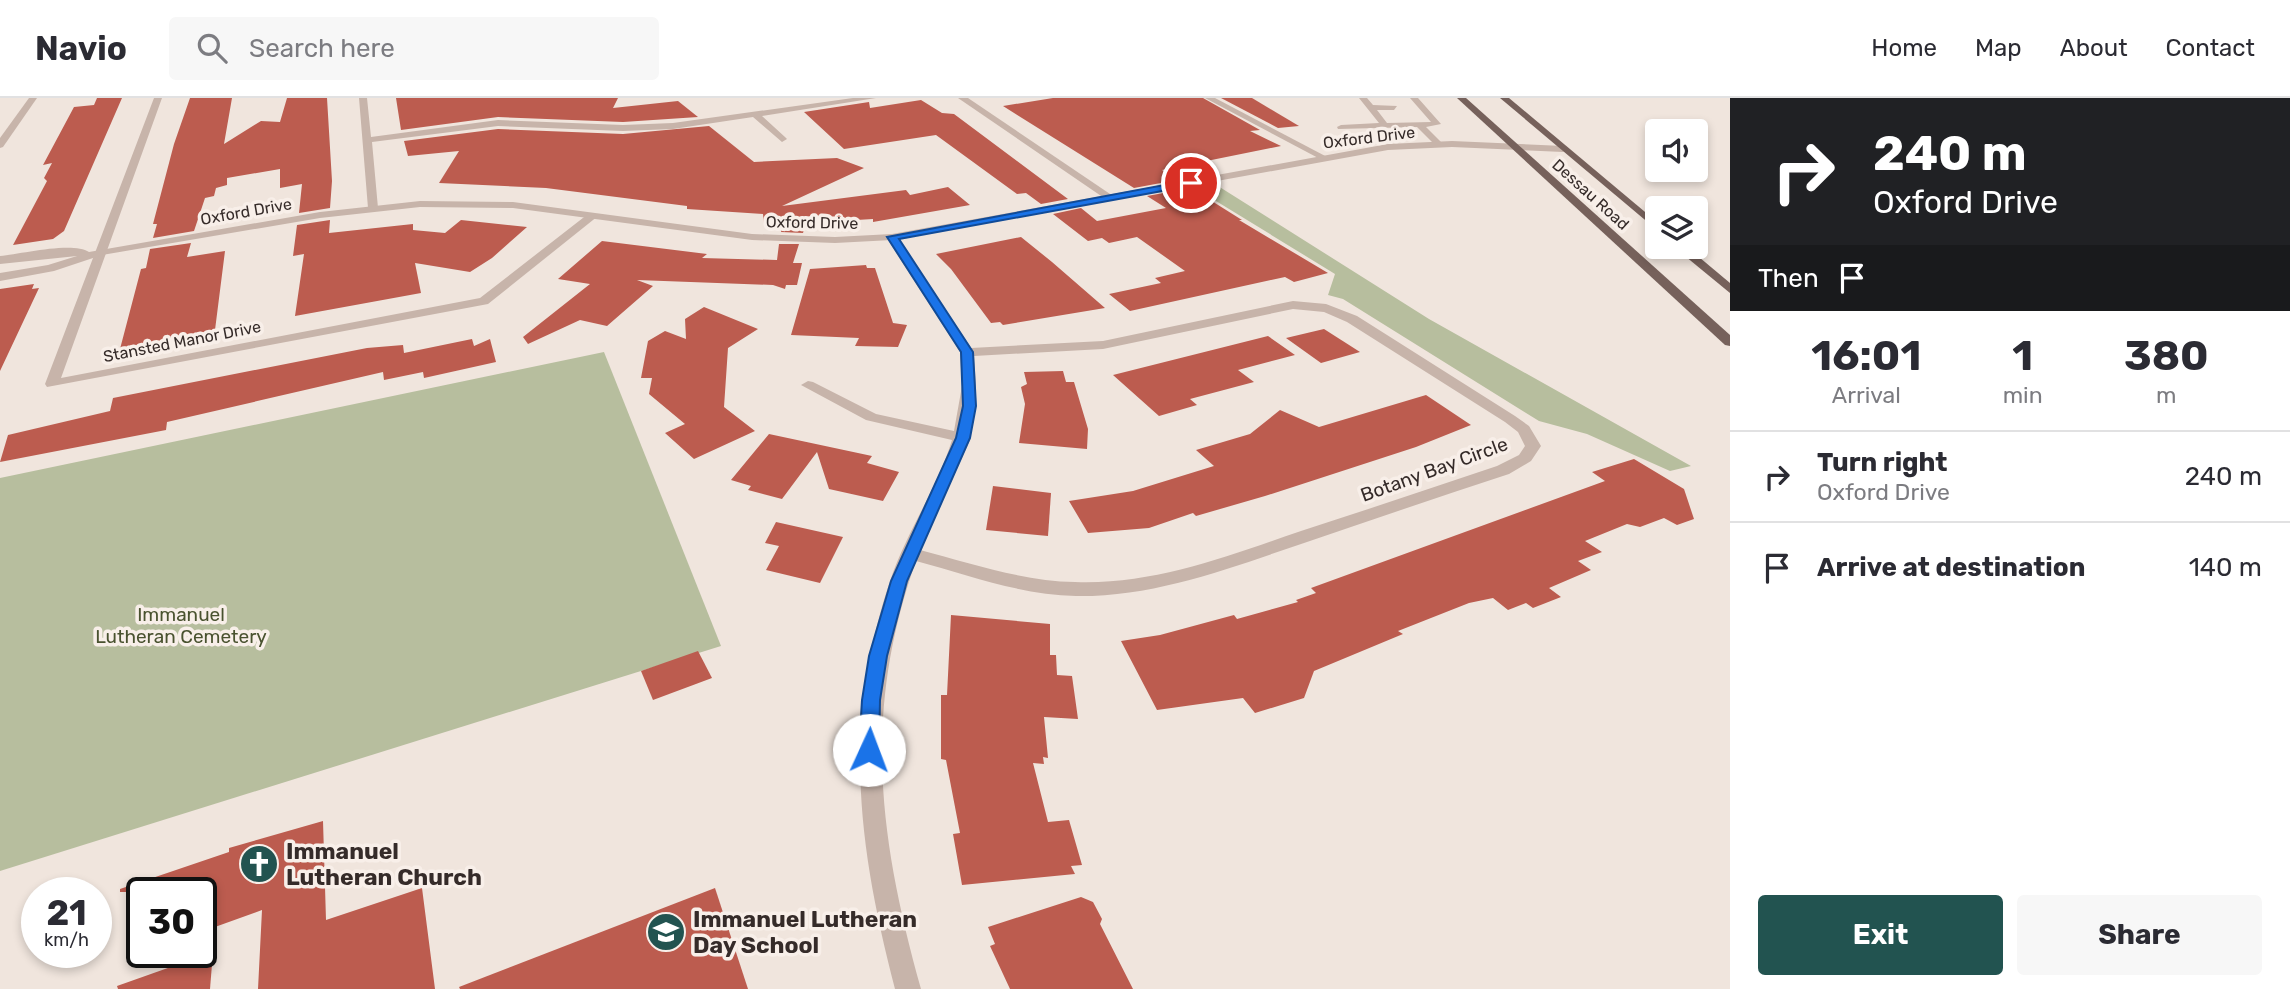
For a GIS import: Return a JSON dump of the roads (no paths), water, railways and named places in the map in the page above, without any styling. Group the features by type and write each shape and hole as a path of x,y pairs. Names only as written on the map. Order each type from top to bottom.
{"main road":[{"name":"Dessau Road","path":"1461,98 1730,342"},
{"name":"Dessau Road","path":"1504,98 1645,218"},
{"path":"1694,259 1730,289"}],"street":[{"path":"0,145 33,98"},
{"name":"Stansted Manor Drive","path":"158,98 52,384 484,301 592,216"},
{"path":"363,98 373,208"},
{"path":"368,140 498,123 649,127 872,98"},
{"path":"962,98 1111,198"},
{"path":"756,115 782,139"},
{"name":"Oxford Drive","path":"100,252 373,208 484,203 786,240 892,237 1388,147 1440,145 1563,149"},
{"path":"892,237 967,352 970,406 963,438 909,553 878,656 871,700 868,774 876,860 908,989"},
{"path":"0,260 56,252 100,252"},
{"path":"0,277 50,268 100,252"},
{"name":"Botany Bay Circle","path":"909,553 1029,582 1071,588 1097,589 1144,583 1209,568 1503,470 1525,458 1532,446 1524,429 1386,340 1340,312 1310,305 1277,306 1147,338 1102,345 967,352"},
{"path":"808,385 871,417 963,438"}],"lane":[{"path":"1209,98 1325,158"},
{"path":"1369,105 1394,108 1369,105"},
{"path":"1369,105 1385,125"},
{"path":"1341,127 1385,125 1417,110 1440,145"}],"place":[{"name":"Immanuel Lutheran Church","path":"259,864"},
{"name":"Immanuel Lutheran Day School","path":"666,932"}],"park label":[{"name":"Immanuel Lutheran Cemetery","path":"181,625"}]}
